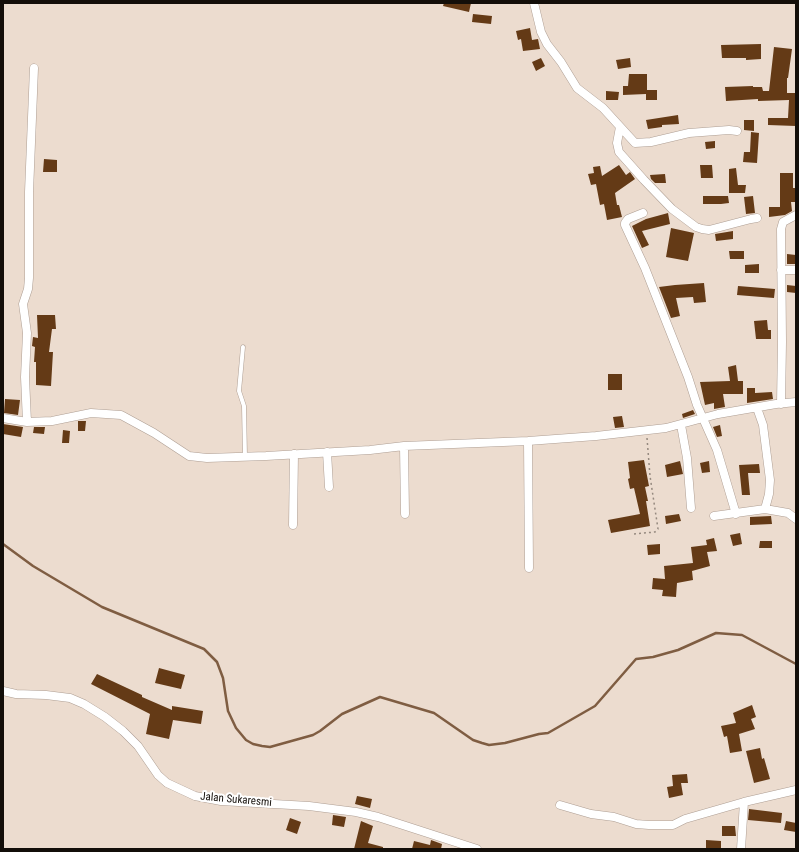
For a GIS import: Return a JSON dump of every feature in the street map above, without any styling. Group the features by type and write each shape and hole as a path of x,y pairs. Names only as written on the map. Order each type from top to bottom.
{"street":[{"path":"534,3 541,32 547,44 561,62 577,88 603,108 636,143 650,142 689,133 737,131"},
{"path":"27,422 25,377 27,333 23,304 29,278 29,192 34,68"},
{"path":"620,127 617,142 620,152 672,209 696,227 702,230 709,230 757,218"},
{"path":"643,212 628,219 625,226 646,268 697,405 720,456 736,514"},
{"path":"781,404 781,229 783,222 796,216"},
{"path":"781,270 796,270"},
{"path":"3,418 27,422 52,421 92,413 121,415 154,433 189,456 207,458 370,450 404,446 528,441 596,436 681,425 718,414 796,402"},
{"path":"758,408 764,425 770,480 769,494 765,509"},
{"path":"681,425 687,458 691,508"},
{"path":"528,441 529,568"},
{"path":"404,446 405,514"},
{"path":"327,452 329,487"},
{"path":"294,454 294,525"},
{"path":"714,516 765,509 788,513 796,519"},
{"name":"Jalan Sukaresmi","path":"3,691 16,694 46,695 70,698 84,704 105,717 123,731 138,746 158,775 167,783 195,796 222,801 309,806 356,812 378,817 477,849"},
{"path":"560,805 592,814 614,817 636,824 660,826 673,825 685,819 744,802 796,790"},
{"path":"741,849 744,802"}],"lane":[{"path":"243,347 239,391 244,406 244,456"}],"path":[{"path":"634,534 655,532 658,529 650,476 646,430"}],"building":[{"path":"444,3 471,3 469,12 443,6"},
{"path":"473,14 492,16 491,24 472,22"},
{"path":"530,28 532,40 538,39 540,49 523,51 521,39 518,40 516,31"},
{"path":"761,44 761,59 746,60 746,58 722,58 721,45"},
{"path":"774,47 792,49 787,78 787,93 796,93 796,126 768,125 768,118 788,118 789,100 758,101 758,99 726,101 725,87 753,86 762,87 763,91 769,91"},
{"path":"541,58 545,66 536,71 532,62"},
{"path":"630,58 631,67 618,69 616,60"},
{"path":"629,74 647,74 647,90 657,90 657,100 646,100 646,94 623,95 623,86 628,86"},
{"path":"606,91 619,92 618,100 606,100"},
{"path":"678,115 679,124 662,125 662,127 648,129 646,120"},
{"path":"744,120 754,120 754,131 744,130"},
{"path":"751,132 759,133 757,163 743,162 744,152 750,152"},
{"path":"715,141 715,148 706,149 705,142"},
{"path":"44,159 57,160 57,172 43,172"},
{"path":"619,165 626,175 630,172 635,179 615,193 617,205 619,205 622,217 607,220 604,204 600,205 596,184 591,185 588,174 594,173 593,167 600,166 602,176"},
{"path":"700,165 712,165 713,178 701,178"},
{"path":"736,168 738,185 746,185 745,193 729,193 729,169"},
{"path":"780,173 793,173 793,188 796,188 796,202 791,202 792,211 785,215 769,217 769,207 780,207"},
{"path":"665,174 666,183 655,183 651,179 650,175"},
{"path":"703,196 728,196 729,203 703,204"},
{"path":"753,196 755,213 746,214 744,197"},
{"path":"668,213 670,224 642,231 649,245 642,248 632,226 646,219"},
{"path":"671,228 694,233 688,261 666,257"},
{"path":"733,231 733,239 716,241 715,234"},
{"path":"729,251 744,251 744,259 730,259"},
{"path":"787,254 796,255 796,264 787,264"},
{"path":"759,264 759,273 745,273 745,265"},
{"path":"704,283 706,302 694,303 693,297 676,298 680,316 671,318 659,287"},
{"path":"787,285 796,286 796,293 787,292"},
{"path":"738,286 775,289 774,298 737,295"},
{"path":"37,315 55,315 56,329 52,329 49,352 53,352 51,386 36,385 36,362 34,362 35,347 32,346 33,337 38,338"},
{"path":"767,320 768,330 771,330 771,339 756,339 754,321"},
{"path":"736,365 738,381 743,381 743,394 723,394 725,407 714,409 714,403 705,405 700,382 730,381 728,367"},
{"path":"608,374 622,374 622,390 608,390"},
{"path":"747,388 755,388 755,393 772,392 773,399 747,403"},
{"path":"5,399 20,400 18,415 4,413"},
{"path":"693,410 695,414 683,418 682,414"},
{"path":"622,416 624,427 615,428 613,417"},
{"path":"78,421 86,421 85,431 78,431"},
{"path":"3,424 23,427 21,437 3,434"},
{"path":"720,425 722,436 717,437 713,427"},
{"path":"34,427 45,427 44,434 33,433"},
{"path":"63,430 70,431 69,443 62,443"},
{"path":"644,460 649,486 645,487 650,526 611,533 608,520 640,514 634,488 630,489 628,479 630,478 628,462"},
{"path":"680,461 683,474 667,477 665,465"},
{"path":"709,461 710,472 702,473 700,463"},
{"path":"759,464 760,473 748,473 750,495 742,495 739,465"},
{"path":"679,514 681,521 666,524 665,516"},
{"path":"771,516 772,524 750,525 750,517"},
{"path":"740,533 742,544 733,546 730,535"},
{"path":"714,538 717,551 707,552 710,566 692,571 693,580 677,583 676,597 662,596 663,590 652,589 653,578 665,579 664,566 693,563 691,547 707,545 706,540"},
{"path":"760,541 772,541 772,548 759,548"},
{"path":"660,544 660,554 648,555 647,545"},
{"path":"159,668 185,675 181,689 155,683"},
{"path":"97,674 142,695 142,697 172,710 172,706 203,711 201,724 173,720 169,739 146,734 150,714 91,684"},
{"path":"752,705 756,717 751,719 755,729 739,734 742,751 730,753 727,736 724,737 721,726 736,723 733,713"},
{"path":"760,748 762,759 764,758 770,779 754,783 746,751"},
{"path":"687,774 688,783 681,783 683,795 669,798 667,787 673,786 672,775"},
{"path":"357,796 372,799 370,808 355,804"},
{"path":"749,809 782,813 781,823 748,820"},
{"path":"333,815 346,817 344,827 332,825"},
{"path":"290,818 301,822 297,834 286,830"},
{"path":"361,821 373,826 368,843 383,847 383,849 354,849"},
{"path":"786,821 796,823 796,832 784,830"},
{"path":"722,826 735,826 736,836 722,836"},
{"path":"431,840 442,844 441,849 412,849 414,841 430,845"},
{"path":"706,840 721,841 721,849 706,849"}],"waterway":[{"path":"3,544 33,566 102,607 204,649 217,662 223,678 228,711 236,728 246,740 253,744 262,746 270,747 313,735 342,714 380,697 434,713 473,740 489,745 505,743 548,733 595,706 636,659 653,657 678,650 716,633 742,635 796,664"}]}
